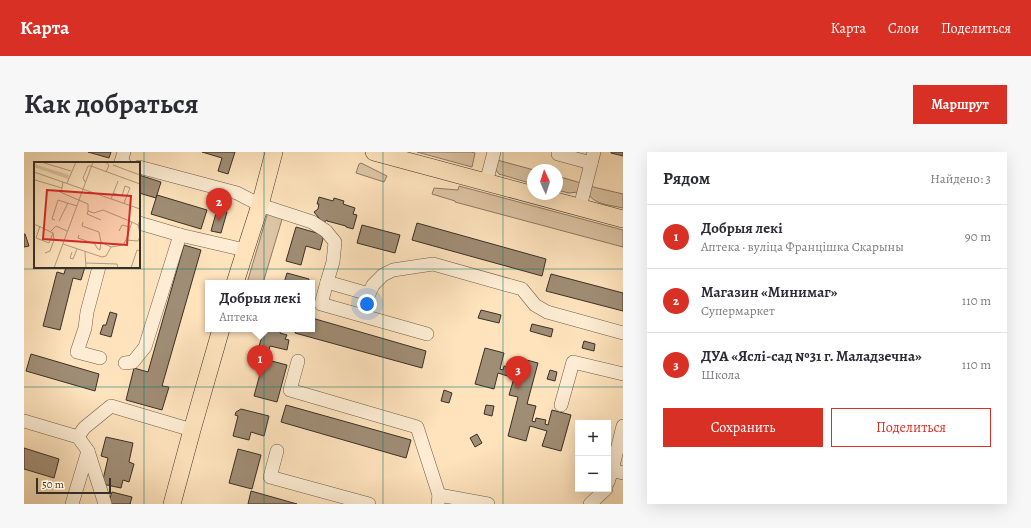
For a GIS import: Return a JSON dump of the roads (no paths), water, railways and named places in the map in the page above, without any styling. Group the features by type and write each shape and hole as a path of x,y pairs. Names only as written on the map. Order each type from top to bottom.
{"main road":[{"path":"236,280 260,205 274,152"},
{"path":"374,152 623,219"},
{"path":"172,504 220,332"}],"lane":[{"path":"121,162 124,152"},
{"path":"486,183 494,152"},
{"path":"556,152 593,158 580,207"},
{"path":"140,167 237,193 260,205 312,222 326,231 335,242 333,262 321,304 427,334"},
{"path":"140,223 180,235 245,250"},
{"path":"125,363 133,362 145,347 180,235"},
{"path":"327,282 369,294 373,285 383,275 393,270 433,264 522,289 535,305 546,312 623,333"},
{"path":"98,268 87,312 85,328 77,352 100,358"},
{"path":"298,361 290,390 417,427 438,499 488,504"},
{"path":"561,405 573,362 623,374"},
{"path":"78,437 84,428 111,406 128,406 192,430"},
{"path":"24,420 78,437 88,451 105,504"},
{"path":"614,475 623,426"},
{"path":"72,504 88,451"},
{"path":"277,451 270,477 369,504"},
{"path":"590,504 603,492"}],"place":[{"name":"Магазин «Минимаг»","path":"219,221"},
{"name":"Добрыя лекі","path":"260,378"},
{"name":"ДУА «Яслі-сад №31 г. Маладзечна»","path":"518,389"}]}
